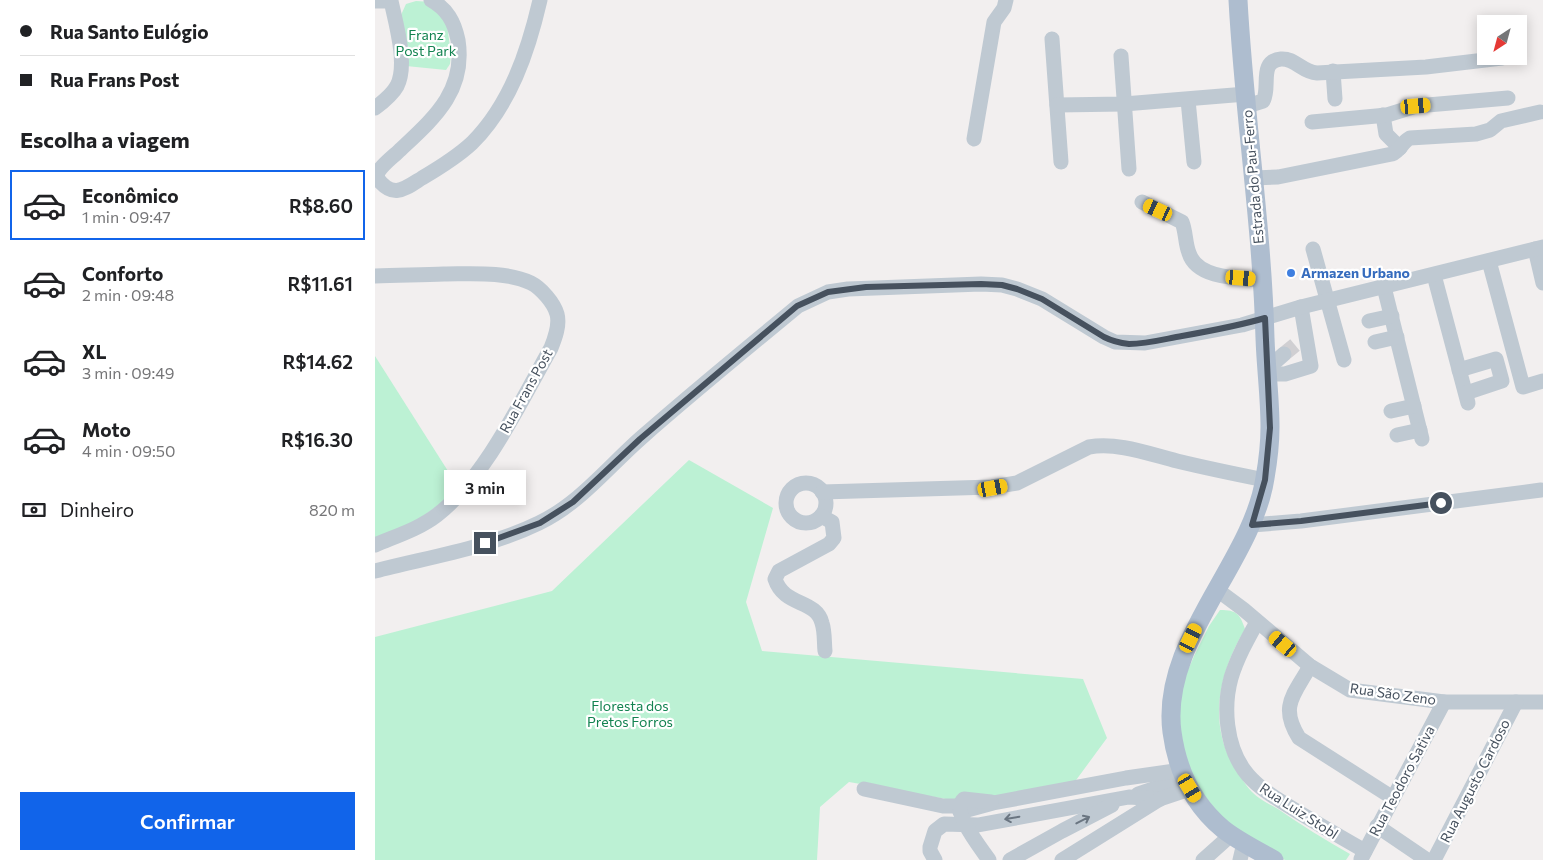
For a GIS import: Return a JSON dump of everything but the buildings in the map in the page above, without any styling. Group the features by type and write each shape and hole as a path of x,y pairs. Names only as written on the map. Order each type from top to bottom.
{"main road":[{"name":"Estrada do Pau-Ferro","path":"1238,0 1265,318 1273,363 1270,428 1265,480 1252,525 1191,638 1174,690 1171,711 1172,731 1186,779 1207,813 1238,846 1274,860"}],"street":[{"path":"431,0 441,6 451,17 456,32 460,54 455,83 446,102 435,117 378,172 377,178 384,188 394,191 403,190 449,161 471,144 484,130 521,68 540,0"},
{"path":"974,138 994,22 1004,8 1006,0"},
{"path":"375,1 395,1 399,38 400,76 397,86 392,93 375,108"},
{"path":"1052,39 1061,162"},
{"path":"1121,56 1129,169"},
{"path":"1057,105 1124,104 1188,100 1263,101 1267,96 1266,72 1273,62 1281,59 1288,60 1310,73 1426,67 1477,61"},
{"path":"1333,72 1335,99"},
{"path":"1312,122 1383,115 1416,106 1508,98"},
{"path":"1188,100 1194,162"},
{"path":"1254,178 1278,177 1391,154 1410,138 1476,134 1490,130 1501,121 1540,112"},
{"path":"1383,115 1386,134 1400,148"},
{"path":"1142,202 1182,222 1189,252 1192,260 1199,268 1211,273 1262,280"},
{"path":"375,570 485,543 540,523 559,512 573,502 640,439 797,306 828,292 866,287 1002,285 1030,294 1104,337 1115,342 1128,344 1145,343 1242,325 1301,307 1539,248 1543,283"},
{"path":"1313,249 1344,360"},
{"path":"1489,261 1523,387 1543,381"},
{"name":"Rua Frans Post","path":"375,276 483,273 510,277 530,282 541,289 557,314 557,332 551,348 500,437 472,480 455,500 436,515 419,526 375,545"},
{"path":"1434,274 1459,370 1467,398 1502,381 1496,359 1459,370"},
{"path":"1385,287 1421,434 1397,435"},
{"path":"1273,363 1285,374 1312,365 1301,340 1301,307"},
{"path":"1369,321 1392,316"},
{"path":"1375,342 1397,336"},
{"path":"1391,411 1414,406"},
{"path":"822,492 999,486 1017,483 1089,447 1098,446 1126,449 1265,480"},
{"path":"800,484 813,485 822,492 825,504 821,516 811,523 799,522 789,514 786,502 790,491 800,484"},
{"path":"1252,525 1310,520 1541,490"},
{"path":"821,516 832,522 834,538 829,544 779,571 775,579 778,588 786,597 807,606 817,613 822,623 825,651"},
{"name":"Rua São Zeno","path":"1216,589 1310,666 1350,690 1443,702 1543,702"},
{"name":"Rua Luiz Stobl","path":"1257,622 1243,649 1231,679 1227,726 1234,751 1244,770 1259,786 1363,855"},
{"path":"1310,666 1289,703 1292,727 1299,738 1393,798"},
{"name":"Rua Teodoro Sativa","path":"1363,855 1443,702"},
{"name":"Rua Augusto Cardoso","path":"1434,860 1516,702"},
{"path":"989,860 966,817 960,802 964,798 993,803 1126,778 1186,779"},
{"path":"935,860 930,851 935,831 944,824 966,817 1049,812 1129,797 1186,779"},
{"path":"1047,839 1064,859 1160,799 1186,779"},
{"path":"864,789 943,806 966,817 1000,860"},
{"path":"1010,860 1129,797 1160,799"},
{"path":"1049,812 1058,820 1062,831"},
{"path":"1377,826 1427,860"},
{"path":"1203,860 1238,846"}],"green space":[{"name":"Franz Post Park","path":"416,1 432,2 447,25 451,54 450,64 446,70 406,66 401,15 406,4"},
{"path":"375,356 460,490 375,550"},
{"name":"Floresta dos Pretos Forros","path":"689,460 773,508 746,602 762,651 1083,679 1107,738 1071,787 963,802 849,782 820,807 817,860 375,860 375,637 552,591"},
{"path":"1220,610 1237,614 1245,629 1228,665 1219,703 1223,741 1230,759 1246,785 1255,795 1350,854 1346,860 1285,860 1252,840 1223,819 1193,781 1180,741 1180,698 1185,677 1194,656 1209,626"}],"tunnel":[{"path":"1284,354 1295,345"}],"place":[{"name":"Armazen Urbano","path":"1291,273"}],"route":[{"path":"485,543 540,523 573,502 640,439 797,306 828,292 866,287 1002,285 1042,299 1104,337 1115,342 1128,344 1163,340 1242,325 1265,318 1270,428 1265,480 1252,525 1301,521 1441,503"}]}
